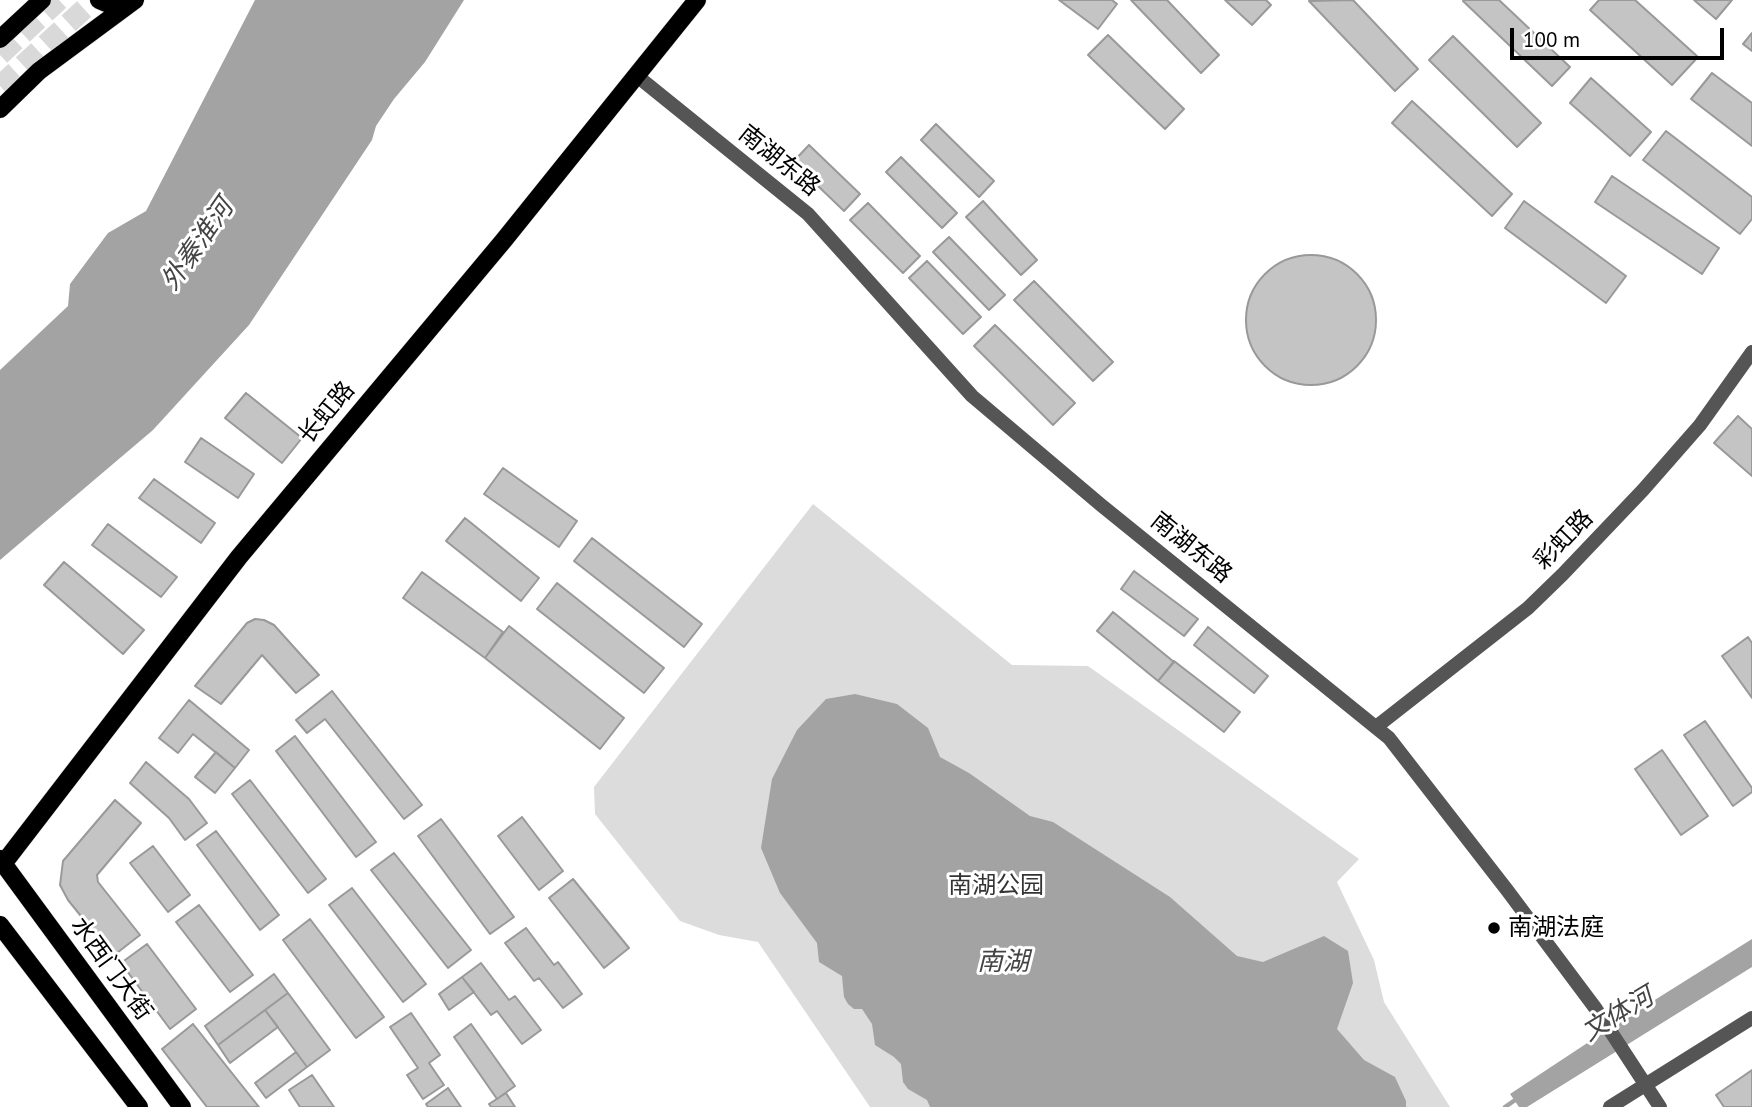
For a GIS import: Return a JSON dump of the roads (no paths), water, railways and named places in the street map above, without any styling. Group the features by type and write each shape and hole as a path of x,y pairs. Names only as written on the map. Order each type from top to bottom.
{"main road":[{"path":"0,39 42,0"},
{"path":"99,0 106,3 128,0"},
{"path":"0,109 38,71 135,0"},
{"name":"长虹路","path":"1,863 239,557 496,251 698,0"},
{"name":"水西门大街","path":"1,863 182,1107"},
{"path":"0,925 139,1107"}],"street":[{"name":"南湖东路","path":"637,76 808,214 972,396 1101,505 1389,738 1596,1009 1660,1107"},
{"name":"彩虹路","path":"1376,727 1528,608 1563,574 1700,425 1752,352"},
{"path":"1610,1107 1752,1018"}],"water":[{"name":"外秦淮河","path":"255,0 464,0 425,62 394,99 376,126 372,140 249,325 153,430 0,560 0,370 68,306 70,284 108,233 146,211"},
{"name":"南湖","path":"855,694 897,704 928,728 940,757 969,773 1030,816 1053,822 1170,897 1237,956 1263,962 1324,936 1348,951 1353,983 1337,1029 1364,1060 1395,1077 1406,1107 930,1107 927,1100 908,1089 903,1082 901,1064 875,1045 872,1024 862,1009 854,1009 844,997 842,976 819,962 817,943 780,893 761,848 772,779 797,730 826,699"},
{"path":"1752,939 1752,967 1527,1107 1519,1107 1510,1094 1610,1028"}],"waterway":[{"name":"文体河","path":"1505,1107 1518,1098"}],"tunnel":[{"path":"0,55 59,0"},
{"path":"0,86 94,0"}],"place":[{"name":"南湖法庭","path":"1494,928"}],"park label":[{"name":"南湖公园","path":"996,886"}]}
